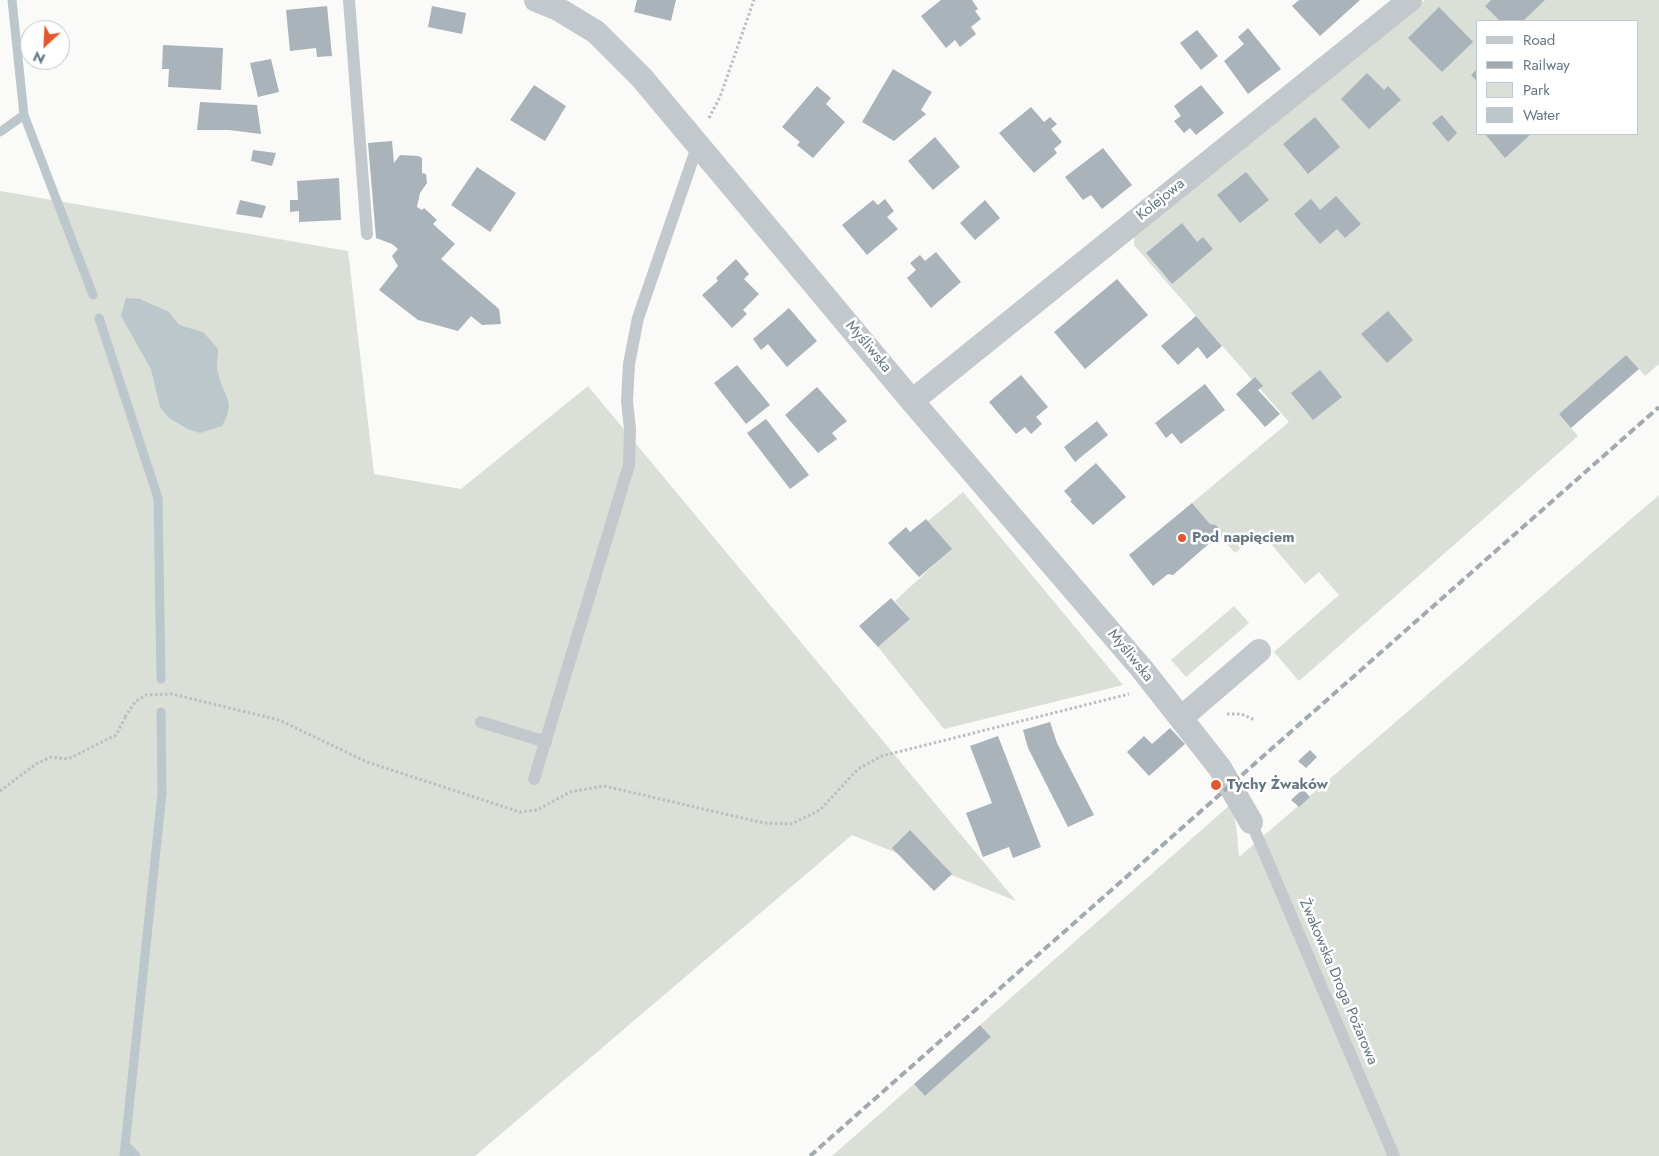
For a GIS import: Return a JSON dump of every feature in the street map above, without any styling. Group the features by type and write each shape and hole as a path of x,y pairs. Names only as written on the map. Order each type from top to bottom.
{"street":[{"name":"Myśliwska","path":"536,0 558,9 596,32 642,78 912,401 1142,669 1220,768 1251,822"},
{"name":"Kolejowa","path":"912,401 1410,0"},
{"path":"1181,718 1259,651"}],"lane":[{"path":"349,0 367,234"},
{"path":"534,779 629,465 628,364 638,318 698,144"},
{"path":"481,722 546,742"},
{"name":"Żwakowska Droga Pożarowa","path":"1251,822 1394,1156"}],"path":[{"path":"698,144 720,97 754,0"},
{"path":"0,791 36,764 51,757 68,759 116,735 135,702 146,695 172,694 279,720 367,762 520,812 537,810 570,792 604,786 764,823 791,824 820,810 858,769 882,756 1156,688"}],"green space":[{"path":"1425,0 1659,0 1659,364 1645,376 1626,355 1559,414 1578,436 1299,681 1274,652 1339,595 1319,572 1305,584 1260,531 1235,553 1219,535 1220,530 1216,525 1210,524 1192,503 1289,422 1134,245 1135,230"},
{"path":"0,191 348,251 374,474 461,489 588,386 1016,901 852,835 475,1156 0,1156"},
{"path":"963,492 1123,685 944,729 878,647 910,619 895,601 951,549 928,521"},
{"path":"1659,495 1659,1156 832,1156 914,1084 925,1096 991,1037 980,1025 1230,805 1236,825 1239,857"},
{"path":"1234,606 1249,623 1186,677 1171,660"}],"water":[{"path":"126,298 140,299 169,312 179,325 203,332 218,349 217,370 229,404 222,426 200,433 188,429 169,418 160,407 151,369 121,316"}],"building":[{"path":"637,0 676,0 671,21 634,12"},
{"path":"941,0 972,0 978,9 975,11 981,19 971,27 976,34 960,47 955,40 946,48 921,16"},
{"path":"1299,0 1360,0 1320,36 1292,6"},
{"path":"1491,0 1545,0 1524,20 1499,20 1485,6"},
{"path":"327,6 332,56 317,57 316,48 290,51 286,10"},
{"path":"432,6 466,13 462,34 428,27"},
{"path":"1439,7 1473,42 1442,72 1408,38"},
{"path":"1248,28 1281,69 1248,94 1224,61 1244,44 1238,37"},
{"path":"1197,30 1218,56 1201,70 1180,43"},
{"path":"163,45 223,48 221,90 168,87 169,69 162,69"},
{"path":"271,59 279,92 258,97 250,63"},
{"path":"893,69 932,92 921,110 926,114 894,141 862,122"},
{"path":"1476,70 1476,80 1471,75"},
{"path":"1367,73 1384,90 1388,86 1401,100 1369,129 1341,99"},
{"path":"534,85 566,106 545,141 510,120"},
{"path":"1201,85 1224,113 1196,135 1190,128 1184,133 1174,121 1181,116 1174,106"},
{"path":"817,86 831,98 826,104 845,122 813,158 797,145 800,142 782,127"},
{"path":"200,102 257,105 261,134 229,130 197,130"},
{"path":"1031,107 1044,122 1050,117 1057,124 1051,129 1062,142 1054,149 1057,153 1034,173 999,133"},
{"path":"1442,115 1457,133 1448,142 1432,123"},
{"path":"1315,117 1340,147 1308,174 1283,144"},
{"path":"1486,135 1530,135 1505,158"},
{"path":"935,137 960,167 933,190 908,161"},
{"path":"392,141 394,163 400,155 422,158 422,173 426,174 427,183 420,193 417,207 422,210 424,208 437,220 433,224 455,244 441,259 499,309 501,324 482,325 471,316 458,331 418,320 379,290 398,266 392,256 398,249 392,244 376,238 368,143"},
{"path":"1103,148 1132,185 1102,209 1091,195 1083,200 1065,177"},
{"path":"253,150 276,153 272,166 251,161"},
{"path":"477,167 516,193 490,232 451,205"},
{"path":"1246,172 1269,200 1240,223 1217,195"},
{"path":"339,178 341,220 299,222 299,211 290,212 290,200 298,200 297,181"},
{"path":"1336,196 1361,224 1345,238 1337,229 1320,244 1294,214 1311,199 1320,210"},
{"path":"885,199 894,211 887,217 898,229 867,255 842,225 873,200 878,205"},
{"path":"240,200 266,206 262,218 236,214"},
{"path":"985,200 1000,218 975,240 960,223"},
{"path":"1182,223 1197,242 1203,237 1213,249 1172,284 1146,253"},
{"path":"936,252 961,282 931,308 907,278 916,270 910,263 920,255 925,261"},
{"path":"736,259 749,274 744,279 759,294 743,310 747,314 732,328 702,295 718,281 716,278"},
{"path":"1117,279 1148,315 1085,369 1054,332"},
{"path":"789,308 817,341 787,367 768,344 761,350 753,339"},
{"path":"1388,311 1413,340 1387,363 1361,334"},
{"path":"1196,316 1222,346 1207,359 1198,347 1178,365 1161,346"},
{"path":"1626,355 1639,369 1571,428 1559,414"},
{"path":"737,365 770,405 746,424 714,383"},
{"path":"1320,370 1342,397 1313,420 1291,393"},
{"path":"1021,375 1048,407 1036,417 1042,424 1031,434 1025,427 1016,434 989,402"},
{"path":"1255,377 1263,386 1258,390 1280,414 1265,427 1236,394"},
{"path":"1205,384 1225,410 1181,444 1172,433 1166,438 1155,423"},
{"path":"817,387 847,421 832,433 837,439 818,453 785,415"},
{"path":"766,419 809,475 790,489 747,433"},
{"path":"1097,421 1108,435 1075,462 1064,447"},
{"path":"1096,463 1126,497 1093,525 1070,501 1072,500 1064,491"},
{"name":"Pod napięciem","path":"1192,503 1210,524 1216,525 1220,530 1219,535 1173,575 1168,574 1153,586 1129,555"},
{"path":"926,519 952,549 919,577 888,543 906,527 910,532"},
{"path":"891,598 910,619 878,647 859,626"},
{"path":"1050,722 1057,743 1094,815 1068,827 1028,748 1023,730"},
{"path":"1170,728 1185,744 1149,776 1127,752 1144,736 1152,744"},
{"path":"998,736 1041,847 1013,858 1009,847 983,857 966,813 992,803 970,746"},
{"path":"1310,750 1317,757 1306,768 1298,761"},
{"path":"1303,789 1310,797 1299,807 1291,800"},
{"path":"910,830 952,874 934,891 892,848"},
{"path":"980,1025 991,1037 925,1096 914,1084"}],"waterway":[{"path":"12,0 24,115 93,295"},
{"path":"0,132 24,115"},
{"path":"99,318 158,498 161,679"},
{"path":"124,1156 162,793 161,712"},
{"path":"125,1145 136,1156"}],"railway":[{"path":"810,1156 1659,407"}],"place":[{"name":"Pod napięciem","path":"1182,538"},
{"name":"Tychy Żwaków","path":"1216,785"}]}
